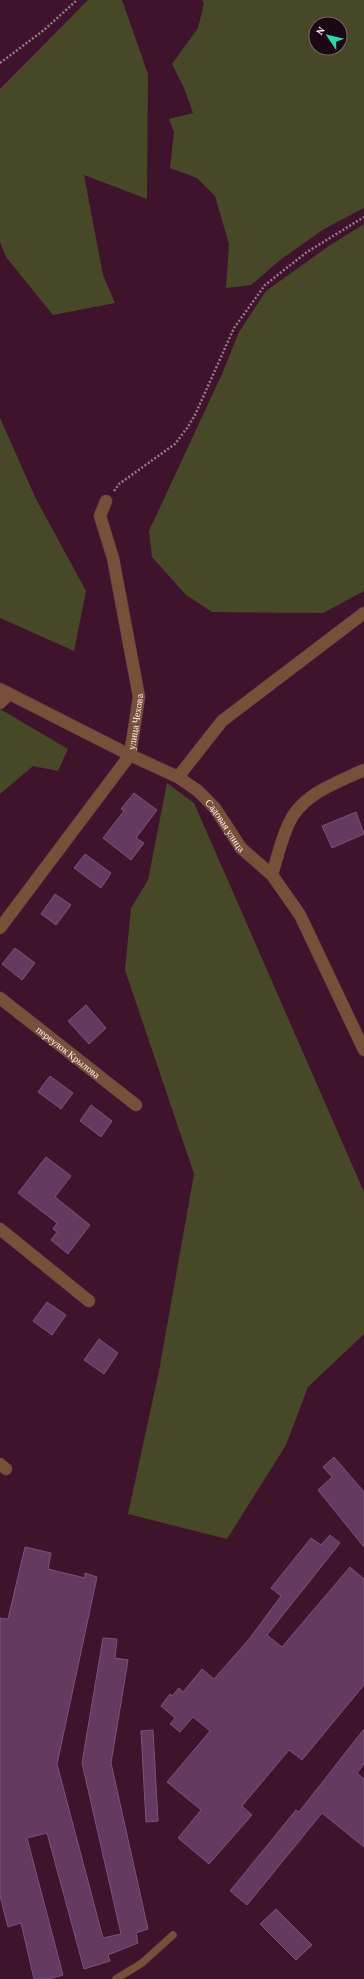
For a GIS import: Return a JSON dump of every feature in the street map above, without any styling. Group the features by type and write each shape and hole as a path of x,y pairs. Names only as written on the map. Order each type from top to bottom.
{"street":[{"name":"улица Чехова","path":"0,928 130,755 139,697 113,558 100,516 106,501"},
{"path":"178,777 222,721 364,613"},
{"name":"Садовая улица","path":"5,691 130,755 178,777 198,791 215,808 241,848 272,875 300,915 363,1046"},
{"path":"0,703 5,691"},
{"path":"272,875 288,824 299,808 316,793 364,770"},
{"name":"переулок Крылова","path":"0,998 136,1105"},
{"path":"0,1230 89,1301"}],"lane":[{"path":"116,1979 142,1963 173,1936"}],"path":[{"path":"0,63 44,30 77,0"},
{"path":"106,501 119,484 175,444 195,415 234,328 265,285 308,252 364,217"}],"green space":[{"path":"88,0 122,0 148,74 147,199 84,175 103,275 115,303 53,315 6,257 0,242 0,89"},
{"path":"202,0 364,0 364,208 324,229 280,260 251,285 226,288 229,244 215,196 197,178 170,168 174,132 169,119 193,113 184,88 172,64 198,28 204,3"},
{"path":"364,224 364,591 323,613 212,612 186,595 152,557 149,531 222,374 239,332 266,291 329,246"},
{"path":"0,418 36,499 86,591 74,651 0,618"},
{"path":"0,709 68,749 58,771 33,766 0,794"},
{"path":"167,783 194,803 364,1192 364,1334 308,1387 286,1445 227,1539 128,1514 159,1371 194,1174 125,970 131,908 148,880"}],"building":[{"path":"134,793 157,810 136,838 144,843 131,860 103,838 124,811 121,809"},
{"path":"356,812 364,834 332,848 322,826"},
{"path":"85,854 111,873 101,888 74,868"},
{"path":"55,894 71,905 56,925 41,914"},
{"path":"15,948 35,963 22,980 2,964"},
{"path":"86,1005 106,1028 89,1044 68,1021"},
{"path":"50,1076 73,1093 61,1109 38,1092"},
{"path":"91,1105 112,1121 101,1137 80,1121"},
{"path":"46,1157 71,1176 55,1197 90,1225 68,1254 51,1240 57,1232 53,1229 57,1223 18,1193"},
{"path":"47,1302 66,1315 52,1335 33,1321"},
{"path":"99,1339 118,1353 104,1374 84,1360"},
{"path":"334,1457 364,1492 364,1547 318,1490 332,1477 323,1467"},
{"path":"330,1535 340,1543 267,1635 282,1647 350,1567 364,1579 364,1685 302,1760 289,1750 242,1806 252,1815 209,1864 178,1838 201,1810 167,1782 210,1731 193,1717 180,1732 170,1724 175,1718 161,1706 170,1694 172,1696 179,1688 183,1692 202,1669 214,1679 250,1638 281,1596 271,1588 311,1538 321,1545"},
{"path":"25,1547 51,1553 48,1569 85,1578 85,1573 97,1577 57,1764 103,1938 121,1934 82,1763 103,1638 117,1639 115,1658 128,1660 111,1763 148,1929 136,1933 138,1943 108,1955 110,1961 84,1969 47,1833 27,1838 63,1975 49,1979 34,1979 21,1923 8,1927 0,1896 0,1618 8,1619"},
{"path":"364,1729 364,1764 357,1773 364,1779 364,1847 322,1813 247,1905 230,1891 296,1810 299,1812"},
{"path":"153,1730 158,1821 146,1822 141,1731"},
{"path":"276,1909 312,1945 296,1960 260,1924"}]}
